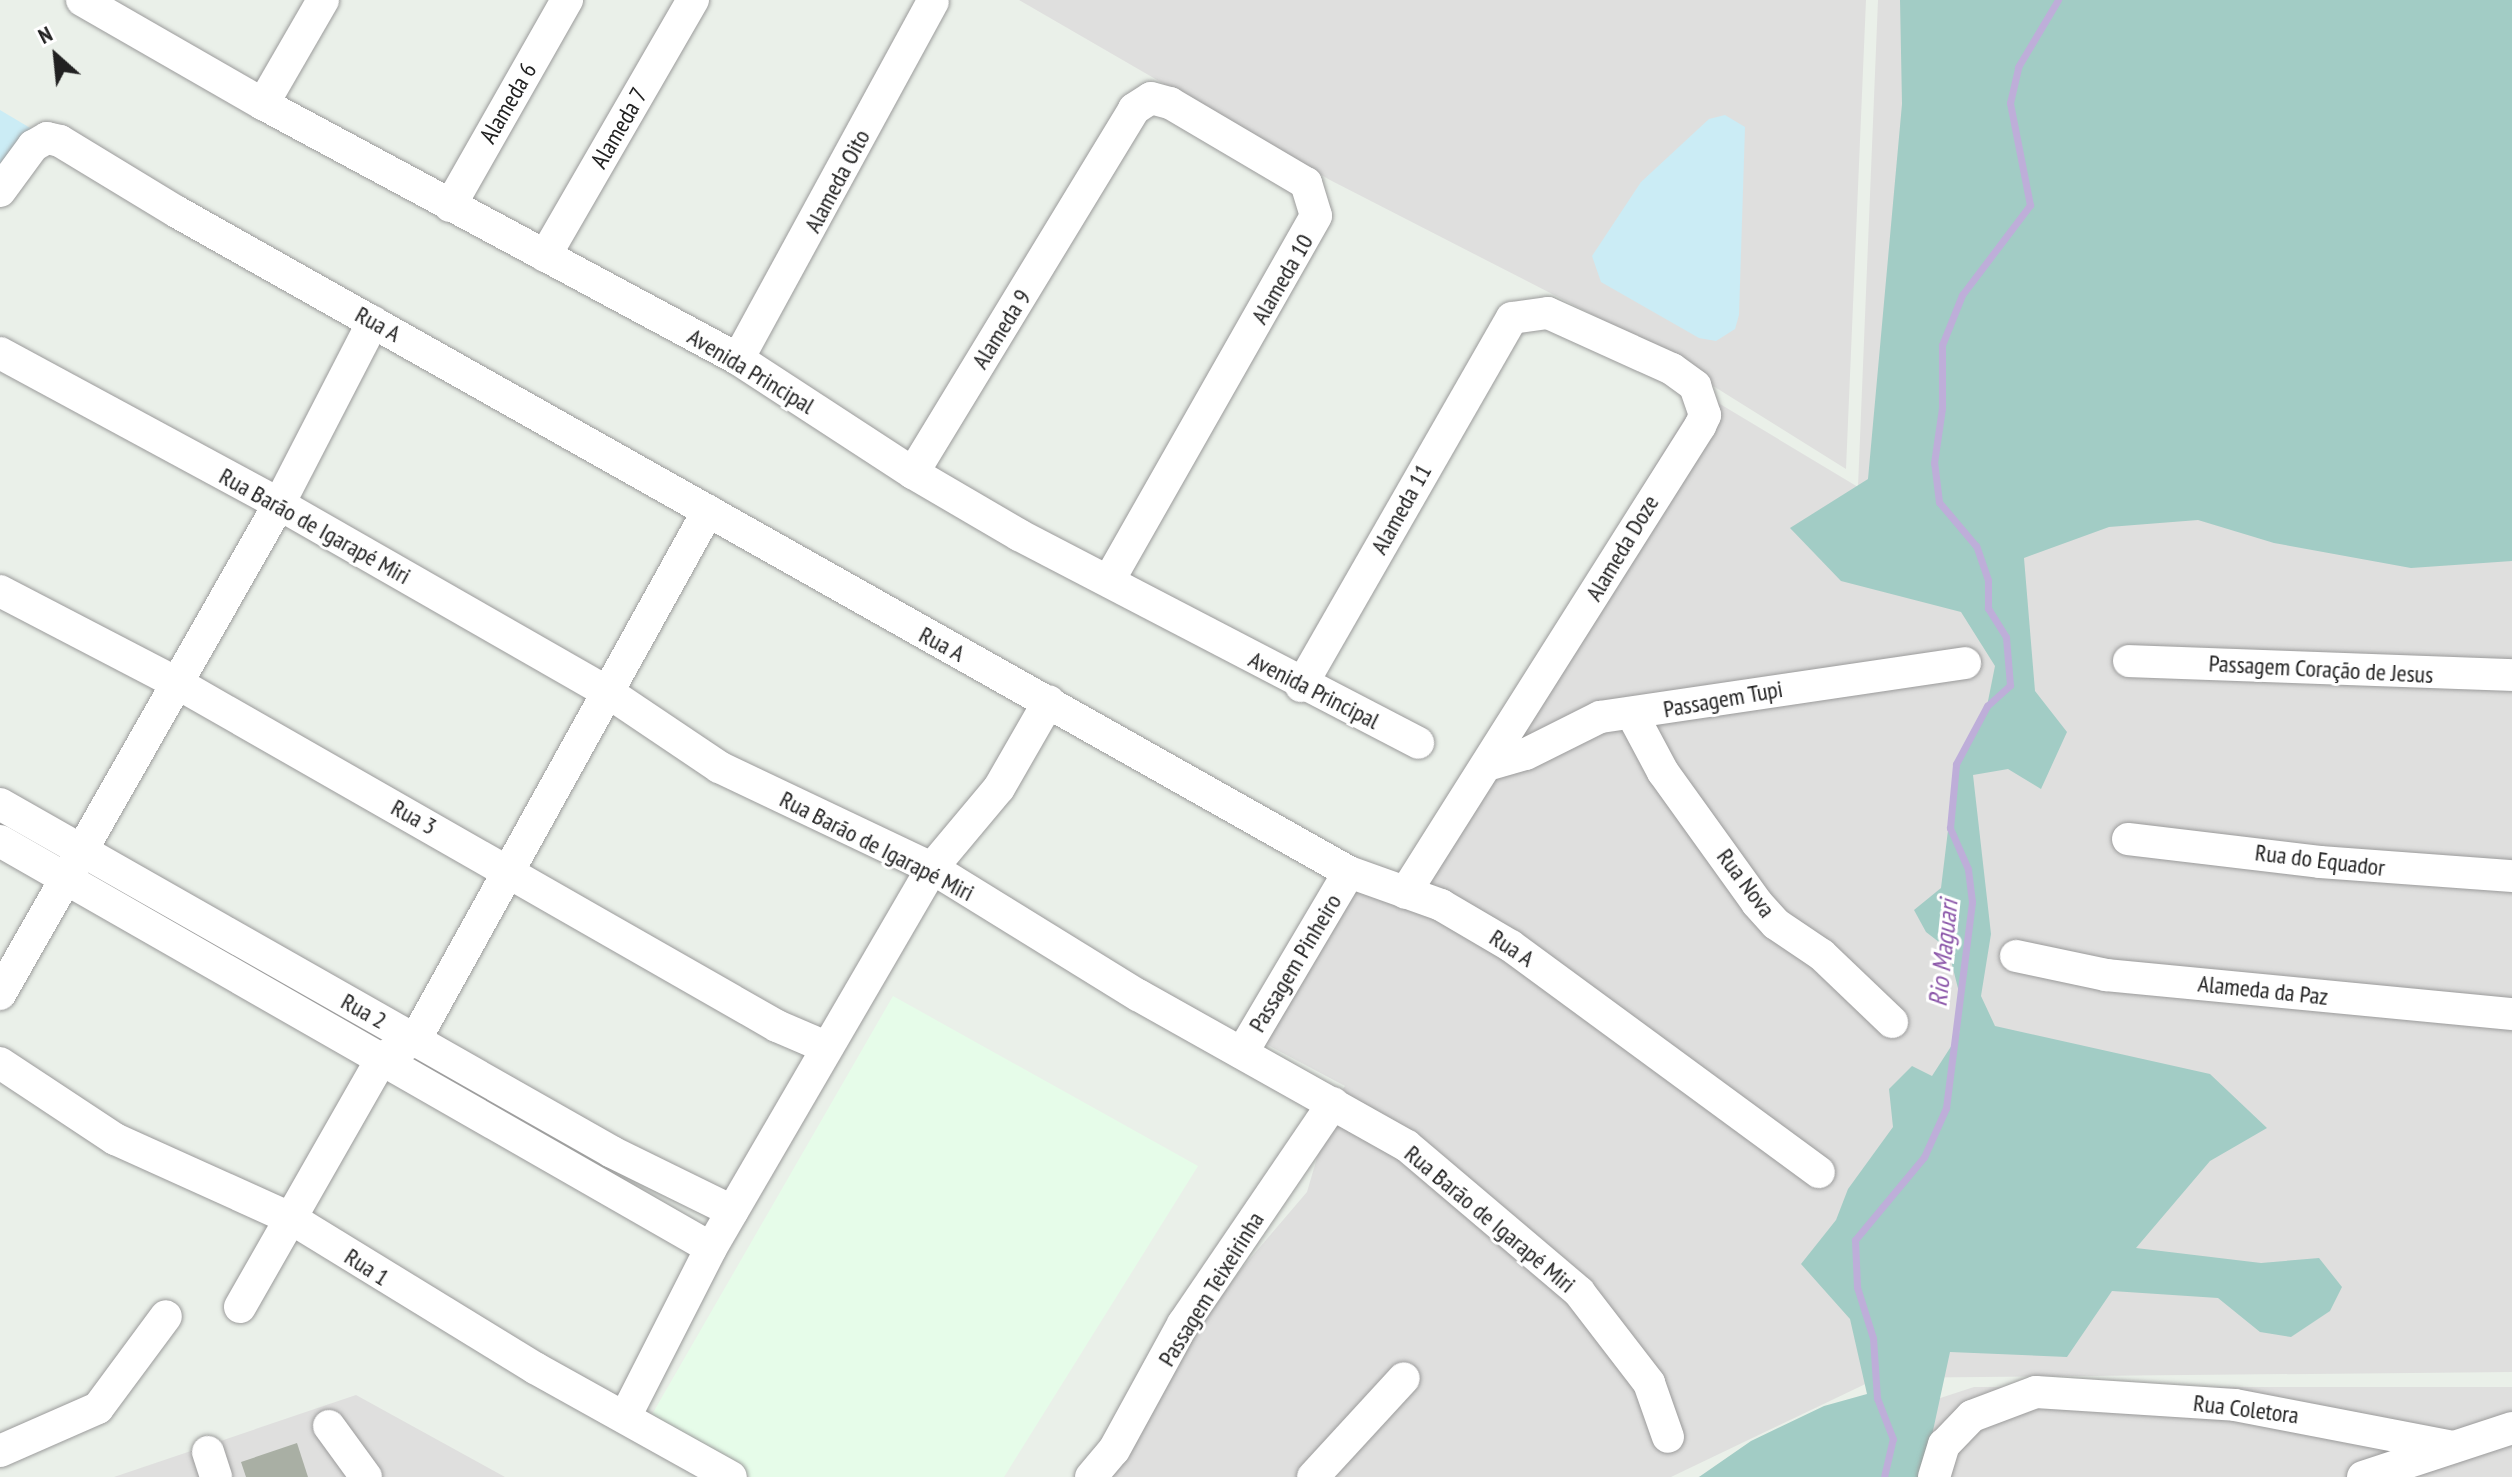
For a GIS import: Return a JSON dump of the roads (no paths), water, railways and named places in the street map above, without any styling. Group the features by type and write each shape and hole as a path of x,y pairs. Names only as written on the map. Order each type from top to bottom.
{"street":[{"name":"Avenida Principal","path":"82,0 263,104 738,359 913,473 1019,535 1110,579 1301,686 1418,743"},
{"path":"263,104 323,0"},
{"name":"Alameda 6","path":"450,206 567,0"},
{"name":"Alameda 7","path":"545,256 693,0"},
{"name":"Alameda Oito","path":"738,359 933,2"},
{"name":"Alameda 10","path":"1092,187 1134,109 1151,98 1170,103 1293,174 1306,183 1316,206 1311,230 1110,579"},
{"name":"Rua A","path":"0,191 33,146 47,138 1349,872 1441,905 1511,946 1819,1172"},
{"name":"Alameda 9","path":"913,473 1092,187"},
{"name":"Alameda Doze","path":"1405,893 1490,764 1705,415 1695,386 1684,375 1548,313 1512,318 1500,333"},
{"path":"0,994 86,851 279,504 373,322"},
{"name":"Alameda 11","path":"1301,686 1500,333"},
{"name":"Rua Barão de Igarapé Miri","path":"0,353 279,504 609,693 719,767 932,868 1242,1053 1407,1146 1579,1292 1649,1383 1668,1437"},
{"path":"240,1307 382,1058 415,1040 708,511"},
{"name":"Rua 3","path":"0,591 177,683 777,1026 826,1047"},
{"name":"Passagem Coração de Jesus","path":"2129,661 2512,675"},
{"name":"Passagem Tupi","path":"1490,764 1526,754 1592,719 1965,663"},
{"path":"626,1415 711,1248 800,1102 826,1047 932,868 999,788 1049,701"},
{"name":"Rua Nova","path":"1632,714 1663,772 1757,903 1776,924 1822,955 1892,1022"},
{"name":"Rua 2","path":"0,804 612,1152 732,1211"},
{"name":"Rua do Equador","path":"2128,839 2349,865 2512,876"},
{"name":"Rua 2","path":"0,841 711,1248"},
{"name":"Passagem Pinheiro","path":"1242,1053 1349,872"},
{"name":"Alameda da Paz","path":"2016,956 2106,975 2512,1014"},
{"name":"Rua 1","path":"0,1063 115,1139 292,1219 535,1368 626,1415 731,1477"},
{"name":"Passagem Teixeirinha","path":"1091,1477 1114,1450 1183,1324 1333,1103"},
{"path":"0,1451 98,1408 166,1316"},
{"path":"1313,1477 1404,1378"},
{"name":"Rua Coletora","path":"1934,1477 1944,1445 1972,1416 2036,1392 2235,1405 2453,1447"},
{"path":"329,1426 366,1477"},
{"path":"2363,1477 2512,1428"}],"waterway":[{"name":"Rio Maguari","path":"1884,1477 1893,1439 1877,1398 1873,1338 1857,1287 1855,1240 1924,1157 1946,1108 1972,902 1968,869 1950,828 1956,764 1987,706 2010,685 2006,637 1988,608 1988,580 1976,546 1939,502 1934,463 1942,408 1942,345 1962,295 2030,205 2010,103 2018,67 2058,0"}]}
